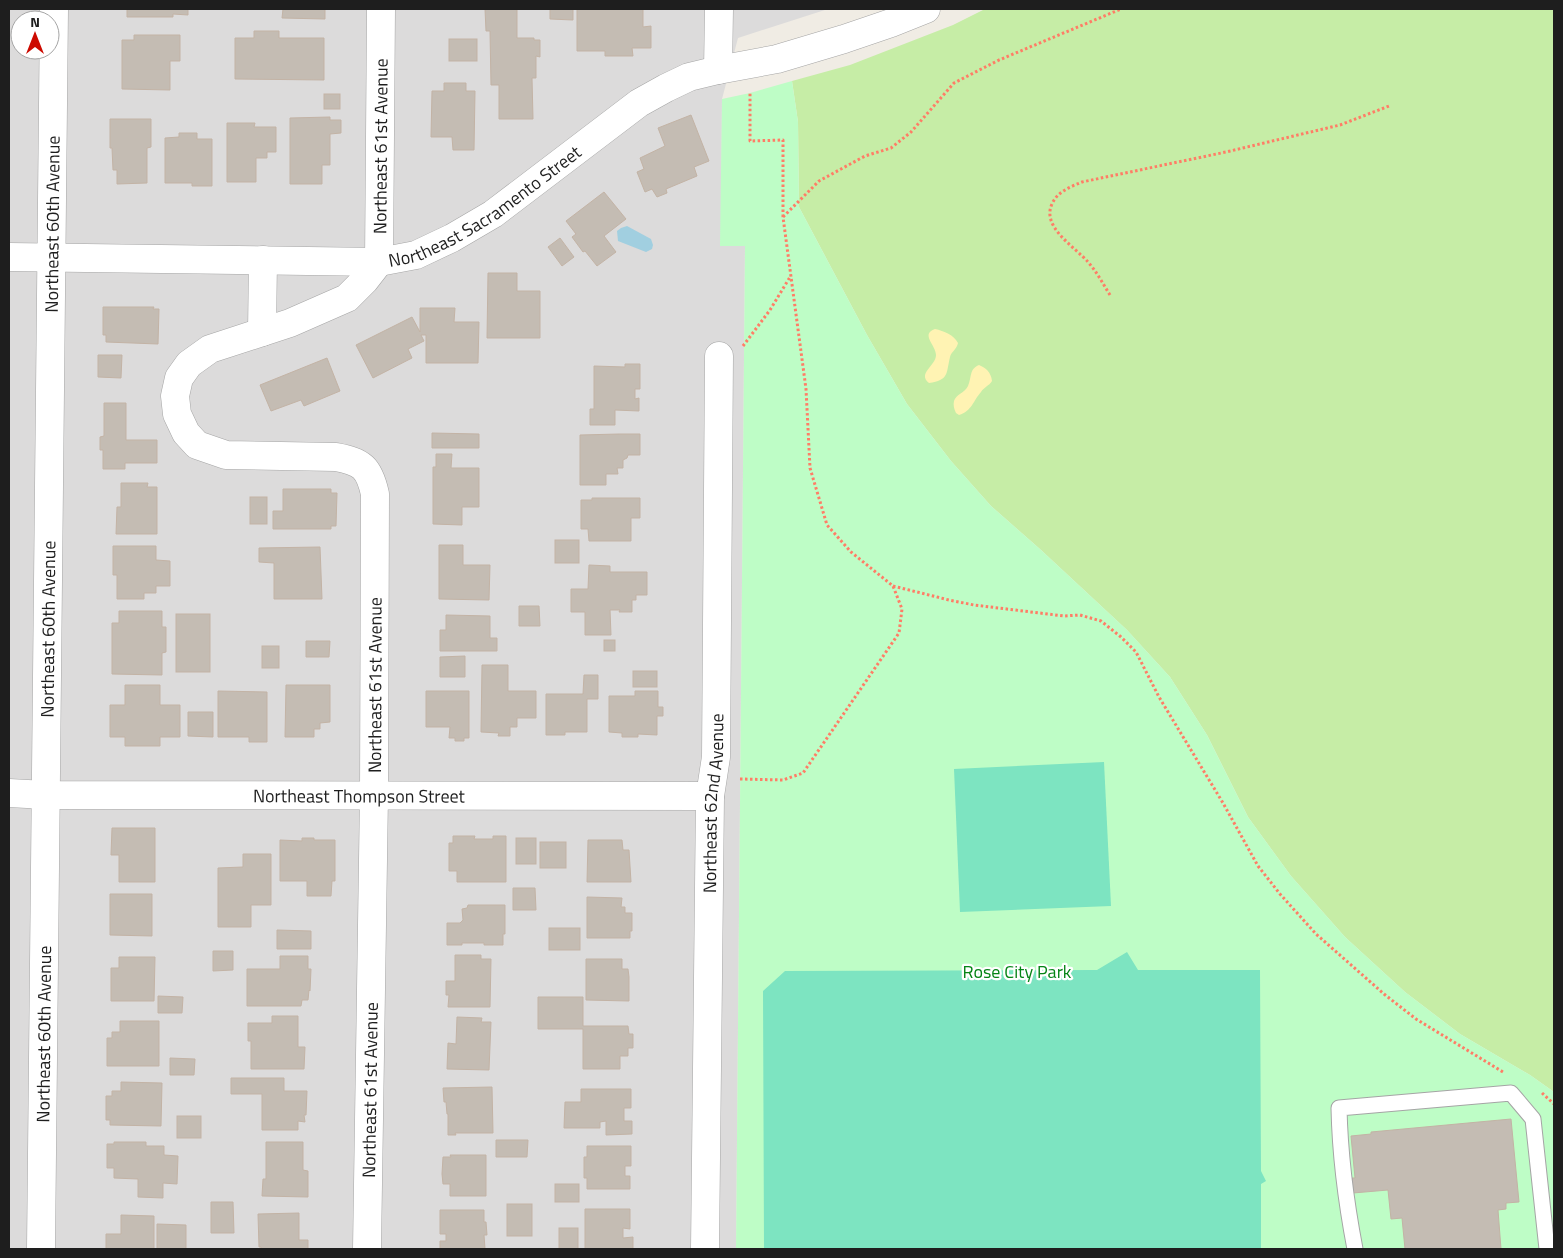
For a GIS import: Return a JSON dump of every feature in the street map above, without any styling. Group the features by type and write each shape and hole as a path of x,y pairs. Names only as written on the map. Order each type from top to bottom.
{"street":[{"name":"Northeast 60th Avenue","path":"41,1249 54,9"},
{"name":"Northeast 61st Avenue","path":"367,1249 374,796 375,494 372,480 363,466 354,460 336,457 226,456 211,451 197,445 186,433 177,414 175,396 179,378 189,364 210,349 290,323 347,298 379,262 381,9"},
{"path":"718,70 719,9"},
{"name":"Northeast Sacramento Street","path":"9,257 379,262 416,255 452,238 493,214 639,103 666,88 689,78 718,70 777,59 844,39 926,9"},
{"path":"262,332 263,260"},
{"name":"Northeast 62nd Avenue","path":"706,1249 710,796 716,757 719,356"},
{"name":"Northeast Thompson Street","path":"9,793 710,796"}],"lane":[{"path":"1355,1249 1345,1196 1339,1108 1510,1093 1533,1119 1547,1249"}],"path":[{"path":"783,217 819,181 865,156 891,148 911,132 954,83 998,60 1121,9"},
{"path":"750,93 750,141 783,140 783,217 806,390 810,468 827,525 851,552 893,586 974,605 1064,616 1080,615 1101,621 1121,637 1136,652 1159,697 1223,803 1258,866 1280,894 1310,927 1384,994 1416,1019 1504,1072"},
{"path":"1110,295 1089,263 1059,233 1050,220 1049,210 1055,198 1069,187 1082,182 1226,152 1340,125 1389,106"},
{"path":"719,356 744,346 790,277"},
{"path":"710,796 737,778 783,780 803,772 899,633 902,609 893,586"},
{"path":"1541,1092 1554,1104"}],"shaded area":[{"path":"9,9 828,9 738,38 722,99 721,246 745,246 736,1249 9,1249"}],"green space":[{"path":"985,9 1554,9 1554,1092 1530,1075 1460,1034 1405,992 1345,937 1291,876 1248,817 1207,735 1170,677 1127,630 991,506 951,461 907,404 867,335 799,207 798,122 792,81 850,65 953,25"},
{"name":"Rose City Park","path":"792,81 798,122 799,207 867,335 907,404 951,461 991,506 1127,630 1170,677 1207,735 1248,817 1291,876 1345,937 1405,992 1460,1034 1530,1075 1554,1092 1554,1249 736,1249 745,246 720,246 722,99"},
{"path":"1104,762 1111,906 960,912 954,769"},
{"path":"1127,952 1138,970 1260,970 1261,1171 1266,1181 1261,1184 1261,1249 764,1249 763,991 785,971 1097,970"}],"sand":[{"path":"935,329 948,334 958,343 951,355 946,375 940,380 929,383 925,376 936,355 929,334"},
{"path":"979,365 988,371 992,381 982,390 970,408 959,415 956,413 954,401 967,388 972,371"}],"water":[{"path":"627,226 651,239 652,249 646,252 618,241 617,231"}],"building":[{"path":"127,9 188,9 188,15 173,14 173,17 127,17"},
{"path":"283,9 325,9 325,19 282,18"},
{"path":"485,9 517,9 517,38 540,40 540,57 536,56 536,78 532,78 533,119 499,119 499,85 491,85 490,31 486,31"},
{"path":"550,9 573,9 573,20 550,19"},
{"path":"577,9 643,9 643,27 651,26 651,48 632,48 633,56 605,56 605,51 577,51"},
{"path":"254,31 279,31 279,38 324,38 324,80 235,79 235,38 254,38"},
{"path":"134,35 180,35 180,61 170,61 170,90 122,89 122,40 134,40"},
{"path":"449,39 477,39 477,61 449,61"},
{"path":"444,83 466,83 466,91 475,91 474,150 453,150 452,137 431,137 432,91 444,91"},
{"path":"324,94 340,94 340,109 324,109"},
{"path":"691,115 709,161 694,167 697,176 666,189 667,193 657,197 652,189 645,192 637,172 644,169 640,158 665,146 658,128"},
{"path":"330,117 330,120 341,120 341,133 330,134 330,165 322,165 322,184 290,184 290,118"},
{"path":"110,119 151,119 151,147 147,148 147,183 117,184 117,170 113,170 112,148 110,148"},
{"path":"227,123 255,123 254,127 276,127 276,152 267,152 267,158 256,158 256,182 227,182"},
{"path":"179,133 197,133 197,139 212,139 212,186 192,186 192,183 165,183 165,138 179,137"},
{"path":"604,192 626,219 604,236 616,252 597,266 572,237 576,234 566,221"},
{"path":"560,238 574,257 562,266 548,247"},
{"path":"488,273 517,273 517,291 540,291 540,338 487,338"},
{"path":"103,307 154,307 153,309 159,309 158,344 106,342 106,335 103,335"},
{"path":"420,308 455,308 454,322 479,322 478,363 426,363 426,335 421,335 424,341 408,349 412,358 373,378 356,345 412,317 420,332"},
{"path":"98,355 122,355 121,378 98,377"},
{"path":"327,358 340,391 304,406 301,400 271,411 260,385"},
{"path":"625,364 640,364 640,389 635,389 635,399 639,398 639,411 615,410 615,425 590,425 590,409 594,409 594,366 625,367"},
{"path":"104,403 126,403 126,440 157,440 157,463 125,463 125,469 103,469 103,450 100,450 100,437 104,436"},
{"path":"432,433 479,434 479,448 432,448"},
{"path":"640,434 640,455 628,455 623,460 623,468 617,468 618,474 606,474 606,485 580,485 580,435"},
{"path":"436,454 452,454 451,468 479,468 479,507 462,507 462,525 433,524 433,467 436,467"},
{"path":"121,483 148,483 147,487 157,487 157,534 116,534 117,507 121,507"},
{"path":"283,489 331,489 331,493 337,493 336,526 331,526 331,529 273,529 273,511 283,511"},
{"path":"250,497 267,497 267,524 250,524"},
{"path":"592,498 640,498 640,518 631,518 631,541 589,541 588,529 581,529 581,500 592,500"},
{"path":"555,540 579,540 579,563 555,563"},
{"path":"439,545 463,545 463,565 490,565 489,600 439,599"},
{"path":"113,546 156,546 156,560 170,561 170,586 156,586 156,593 144,593 144,599 117,599 117,575 113,575"},
{"path":"320,547 322,599 274,599 274,563 259,562 259,548"},
{"path":"589,565 610,566 610,572 647,572 647,595 636,595 636,600 632,600 632,612 610,610 611,635 585,635 585,612 571,612 571,589 588,589"},
{"path":"519,606 539,606 540,626 519,626"},
{"path":"119,611 162,611 162,627 166,627 166,652 162,653 162,675 112,674 112,623 119,623"},
{"path":"176,614 210,614 210,672 176,672"},
{"path":"446,615 490,616 490,638 497,638 497,651 440,651 440,630 446,630"},
{"path":"604,640 615,640 615,651 604,651"},
{"path":"306,641 330,641 329,657 306,657"},
{"path":"262,646 279,646 279,668 262,668"},
{"path":"465,656 465,677 440,677 440,657"},
{"path":"482,665 508,665 508,691 536,691 536,718 517,718 517,727 510,727 510,736 498,736 499,733 481,732"},
{"path":"633,671 657,671 657,687 633,687"},
{"path":"584,675 598,675 598,699 587,699 587,732 565,732 565,735 546,735 546,694 583,694"},
{"path":"125,685 160,685 160,705 180,705 180,737 160,737 160,746 125,746 125,737 110,737 110,705 125,705"},
{"path":"286,685 330,685 330,722 320,723 320,729 314,729 314,737 285,737"},
{"path":"218,691 267,692 267,742 249,742 249,737 218,737"},
{"path":"426,691 469,691 469,738 464,738 464,741 455,741 455,738 449,738 450,727 426,727"},
{"path":"635,691 658,691 658,707 663,707 663,716 657,716 657,735 638,734 638,737 622,737 622,733 609,732 609,696 635,696"},
{"path":"188,712 213,712 213,737 188,736"},
{"path":"112,828 155,828 155,882 119,882 119,855 111,855"},
{"path":"453,836 475,836 474,839 493,839 493,836 506,836 506,882 457,882 457,871 449,871 449,843 453,843"},
{"path":"302,838 335,840 335,881 332,881 331,896 307,896 307,881 280,881 280,840 302,841"},
{"path":"516,838 536,838 536,864 516,864"},
{"path":"588,840 622,840 623,850 629,850 631,882 587,882"},
{"path":"540,842 566,842 566,868 540,868"},
{"path":"243,854 271,854 271,905 251,905 251,927 218,927 218,868 243,867"},
{"path":"513,888 535,888 536,910 513,910"},
{"path":"110,894 152,894 152,936 110,935"},
{"path":"587,897 622,898 621,907 625,907 625,913 632,913 630,938 587,938"},
{"path":"468,905 505,905 503,945 462,943 462,945 447,945 447,923 460,923 463,920 462,909 467,908"},
{"path":"549,928 580,928 580,950 549,950"},
{"path":"277,930 311,931 311,949 277,949"},
{"path":"213,951 233,951 233,970 213,971"},
{"path":"455,955 481,955 481,959 491,959 490,1007 448,1007 449,995 446,995 446,981 455,981"},
{"path":"280,956 308,956 308,969 311,969 308,1000 302,1000 301,1006 247,1006 247,969 280,969"},
{"path":"119,957 155,957 154,1001 111,1001 111,968 119,968"},
{"path":"586,959 622,959 622,969 628,969 629,1001 586,1000"},
{"path":"158,996 183,997 182,1013 158,1013"},
{"path":"538,997 583,997 583,1026 628,1026 629,1034 633,1034 633,1048 628,1048 628,1056 620,1056 620,1069 583,1069 583,1029 538,1029"},
{"path":"272,1016 298,1016 298,1047 305,1047 304,1069 251,1069 251,1041 248,1041 248,1023 272,1023"},
{"path":"457,1017 482,1018 481,1022 491,1022 489,1070 447,1069 448,1043 456,1044"},
{"path":"120,1021 159,1021 159,1066 107,1066 107,1038 112,1038 112,1032 120,1032"},
{"path":"170,1058 195,1059 194,1075 170,1075"},
{"path":"231,1078 284,1078 284,1091 307,1091 305,1122 298,1121 298,1130 262,1130 262,1094 231,1094"},
{"path":"121,1082 162,1083 161,1126 110,1125 110,1120 106,1120 106,1096 112,1096 112,1091 121,1091"},
{"path":"492,1087 493,1133 455,1133 456,1135 448,1135 448,1114 446,1102 444,1102 443,1088"},
{"path":"581,1089 631,1089 631,1108 624,1108 624,1121 632,1121 632,1134 606,1135 606,1121 600,1122 600,1128 564,1128 565,1102 581,1102"},
{"path":"177,1116 201,1116 201,1138 177,1138"},
{"path":"1511,1119 1519,1202 1506,1203 1506,1209 1498,1210 1501,1249 1405,1249 1402,1218 1391,1219 1388,1190 1353,1193 1352,1178 1355,1178 1351,1136 1371,1134 1371,1132"},
{"path":"496,1140 528,1140 527,1157 496,1157"},
{"path":"114,1142 146,1142 146,1146 164,1146 164,1155 178,1156 177,1184 163,1183 163,1198 138,1197 138,1179 114,1178 114,1168 107,1168 107,1144 114,1144"},
{"path":"266,1142 303,1142 303,1170 308,1171 308,1197 262,1196 263,1179 266,1179"},
{"path":"587,1146 631,1146 631,1166 625,1166 625,1176 630,1176 630,1189 587,1189 587,1178 584,1178 584,1157 587,1157"},
{"path":"450,1155 486,1155 486,1196 450,1196 450,1184 443,1184 442,1174 443,1157 451,1157"},
{"path":"555,1184 579,1184 579,1202 555,1202"},
{"path":"211,1202 233,1202 234,1233 211,1233"},
{"path":"507,1204 532,1204 532,1236 507,1236"},
{"path":"585,1209 630,1209 630,1229 623,1228 623,1238 633,1237 633,1249 585,1249"},
{"path":"440,1210 484,1210 487,1235 484,1235 485,1249 440,1249 440,1241 446,1241 446,1234 440,1234"},
{"path":"299,1213 299,1240 308,1240 308,1249 261,1249 259,1247 258,1214"},
{"path":"121,1215 154,1216 154,1249 106,1249 106,1234 121,1234"},
{"path":"157,1224 186,1225 186,1249 157,1249"},
{"path":"559,1228 578,1228 578,1249 559,1249"}]}
